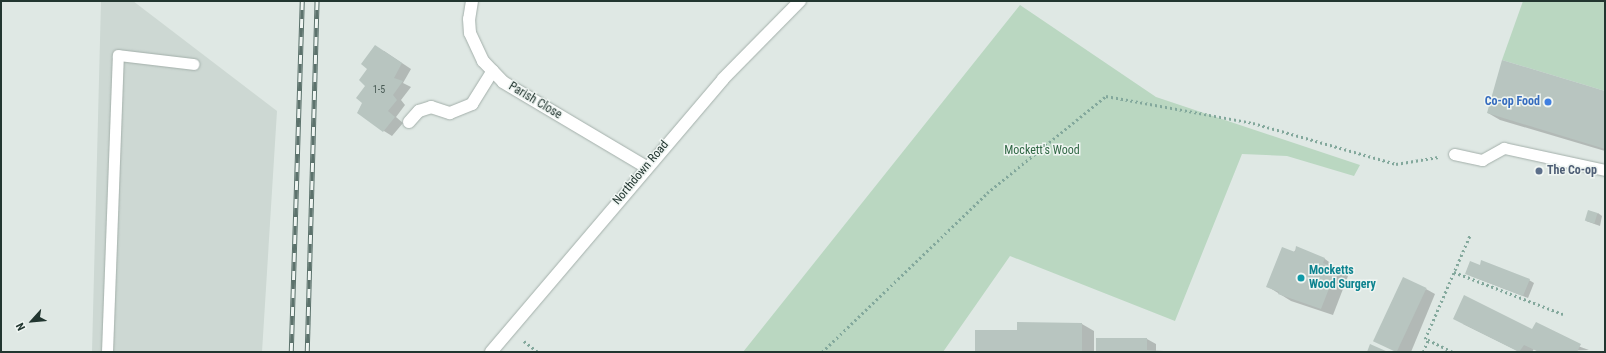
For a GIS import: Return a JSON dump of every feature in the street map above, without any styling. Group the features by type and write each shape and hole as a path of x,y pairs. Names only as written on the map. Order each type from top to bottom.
{"street":[{"name":"Parish Close","path":"472,1 469,19 470,33 483,61 504,82 646,167"},
{"name":"Northdown Road","path":"491,352 722,79 800,1"},
{"path":"409,122 420,111 431,107 450,113 472,104 493,71"}],"lane":[{"path":"107,352 118,55 193,64"},
{"path":"1454,154 1482,160 1504,148 1605,170"}],"path":[{"path":"822,352 986,193 1106,96 1253,123 1396,164 1454,154"},
{"path":"1452,352 1425,339 1470,235"},
{"path":"1454,272 1563,314"},
{"path":"1423,352 1428,340"}],"shaded area":[{"path":"101,1 133,1 277,111 262,352 92,352"}],"green space":[{"path":"1523,1 1605,1 1605,91 1502,60"},
{"name":"Mockett's Wood","path":"1020,5 1156,97 1360,165 1354,176 1287,156 1242,154 1175,321 1010,256 943,352 743,352"}],"building":[{"path":"375,45 402,63 394,78 403,81 393,95 397,100 388,111 395,117 383,132 357,113 362,103 356,98 365,86 359,80 367,69 361,64"},
{"name":"Co-op Food","path":"1502,60 1605,91 1605,149 1487,113"},
{"path":"1588,210 1598,213 1594,223 1585,221"},
{"name":"Mocketts Wood Surgery","path":"1296,246 1325,258 1323,263 1337,268 1321,309 1278,294 1279,292 1266,287 1282,247 1295,252"},
{"path":"1481,260 1530,279 1523,296 1465,274 1470,261 1480,265"},
{"path":"1403,277 1427,288 1397,352 1373,341"},
{"path":"1464,295 1532,329 1536,322 1581,344 1577,352 1539,352 1524,345 1519,352 1453,319"},
{"path":"1017,322 1082,323 1082,352 975,352 975,330 1017,330"},
{"path":"1096,338 1147,338 1147,350 1181,352 1096,352"},
{"path":"1370,344 1388,352 1367,352"}],"railway":[{"path":"291,352 302,1"},
{"path":"307,352 317,1"}],"place":[{"name":"Co-op Food","path":"1548,102"},
{"name":"The Co-op","path":"1539,171"},
{"name":"Mocketts Wood Surgery","path":"1301,278"}]}
